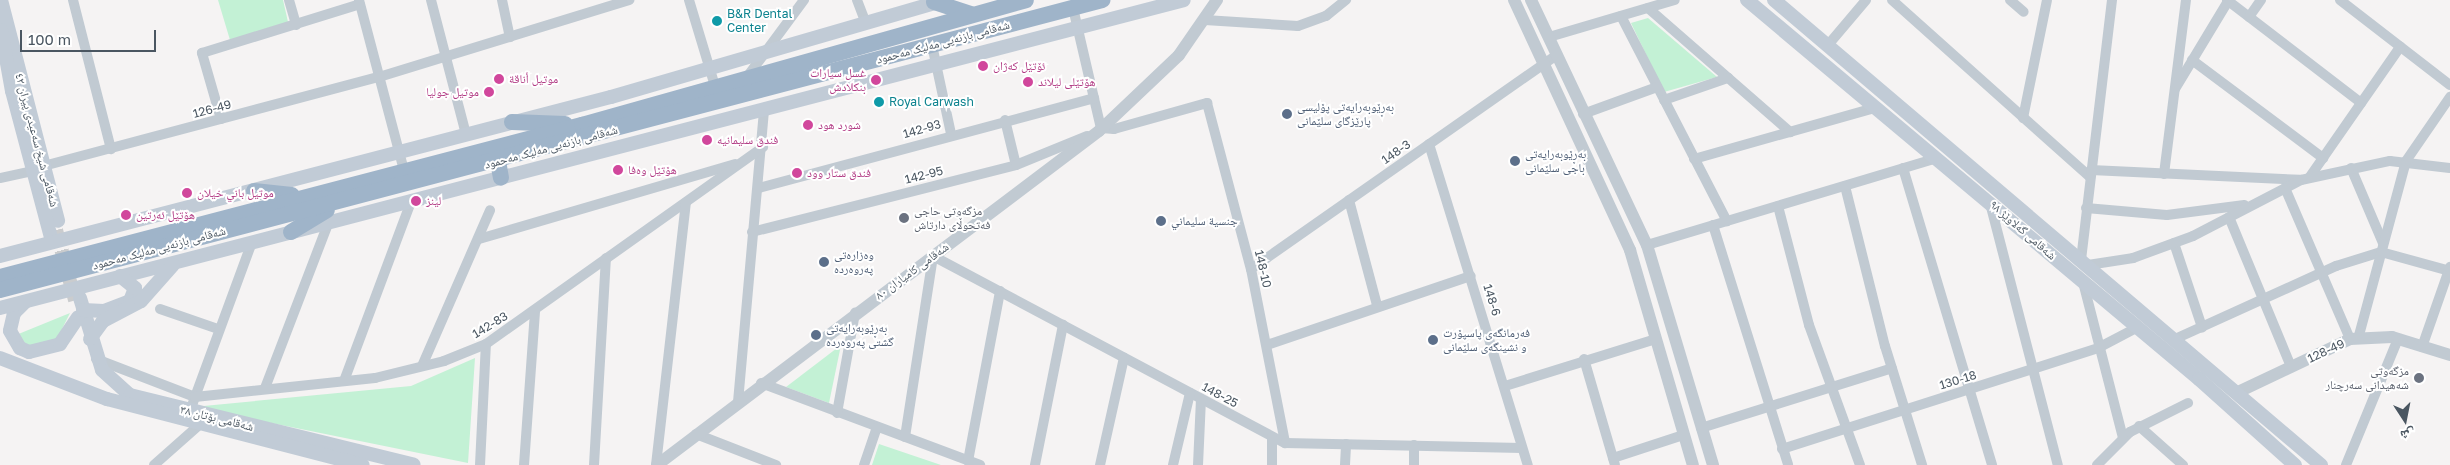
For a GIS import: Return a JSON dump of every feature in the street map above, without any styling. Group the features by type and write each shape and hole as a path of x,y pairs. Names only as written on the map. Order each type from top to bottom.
{"highway":[{"name":"شەقامی بازنەیی مەلیک مەحمود","path":"0,277 301,196 582,124 1026,0"},
{"name":"شەقامی بازنەیی مەلیک مەحمود","path":"0,290 498,161 1102,0"},
{"path":"940,1 971,14"},
{"path":"512,122 582,124"},
{"path":"498,161 501,178"},
{"path":"254,191 301,196"},
{"path":"291,232 344,200"}],"main road":[{"name":"شەقامی شیخ سەعیدی پیران ٤٢","path":"0,0 2,23 56,222"},
{"path":"0,308 412,199 501,178 1184,0"},
{"name":"شەقامی گەلاوێژ ٩٨","path":"1747,0 1874,108 1990,202 2082,282 2138,326 2295,465"},
{"path":"0,256 71,236 400,153 708,70 940,1"},
{"name":"شەقامی گەلاوێژ ٩٨","path":"1778,1 2321,465"},
{"path":"1781,29 1792,27 1796,18"},
{"path":"2,23 21,56 71,236"},
{"path":"2,23 6,65 52,241"},
{"path":"90,339 103,321 142,301 156,280 178,261"},
{"path":"27,301 14,313 10,331 16,345 29,352 60,344 79,306 104,311 130,301 135,288 120,276"},
{"name":"شەقامی بۆتان ٣٨","path":"79,306 96,359 110,380 130,395 337,458 414,465"},
{"name":"شەقامی بۆتان ٣٨","path":"79,306 97,373 116,393 150,411"},
{"name":"شەقامی بۆتان ٣٨","path":"0,358 150,411 199,425 363,465"},
{"path":"2242,419 2252,408"}],"street":[{"path":"73,0 111,149"},
{"path":"289,0 296,26"},
{"path":"431,0 447,55 466,134"},
{"path":"502,0 510,37"},
{"name":"126-49","path":"50,164 379,77 629,0"},
{"path":"689,0 708,70 715,86"},
{"path":"747,77 804,0"},
{"path":"858,0 866,22"},
{"name":"شەقامی کامیاران ٨٠","path":"656,465 761,383 1100,130 1179,55 1206,20 1217,0"},
{"path":"1206,20 1298,26 1326,16 1346,0"},
{"path":"1514,0 1630,250 1693,465"},
{"path":"1531,0 1583,114 1647,245 1712,465"},
{"path":"1549,37 1675,0"},
{"path":"1828,45 1866,0"},
{"path":"1892,0 2023,118 2090,174 2164,174 2305,179"},
{"path":"2010,0 2024,12"},
{"path":"2023,118 2047,0"},
{"path":"2112,0 2086,208 2085,263 2133,258 2174,243 2305,179 2351,168 2406,161 2450,168"},
{"path":"2164,174 2172,94 2186,0"},
{"path":"2172,94 2228,0 2361,103"},
{"path":"2249,17 2261,0"},
{"path":"2340,0 2450,85"},
{"path":"221,119 202,53 296,26 360,2 404,170"},
{"path":"1073,8 1100,130"},
{"path":"1648,8 1790,132"},
{"path":"1621,16 1726,221"},
{"path":"932,45 951,134"},
{"path":"2305,179 2323,158 2400,46"},
{"name":"148-3","path":"1251,269 1557,55"},
{"path":"2192,60 2323,158"},
{"path":"1664,100 1728,78"},
{"path":"1583,114 1657,87"},
{"path":"2354,339 2406,161 2450,97"},
{"name":"142-93","path":"758,188 951,134 1094,98"},
{"name":"142-95","path":"752,232 1016,165 1100,130 1114,129 1207,103"},
{"name":"148-10","path":"1207,103 1251,269 1285,444"},
{"path":"1694,159 1874,108"},
{"path":"738,402 752,232 763,147 764,109"},
{"path":"1005,120 1016,165"},
{"name":"148-6","path":"1429,144 1528,465"},
{"name":"142-83","path":"195,397 344,381 422,366 486,344 535,312 606,258 763,147"},
{"path":"1647,245 1937,158"},
{"path":"479,239 743,162"},
{"path":"1903,168 1916,200 1967,390 1992,465"},
{"path":"2351,168 2382,248"},
{"path":"0,178 33,171"},
{"path":"1845,186 1892,368 1922,465"},
{"path":"2285,188 2322,273 2354,339"},
{"path":"344,381 412,199"},
{"path":"1349,200 1377,305"},
{"path":"656,465 686,202"},
{"path":"1990,202 2058,465"},
{"path":"2086,208 2167,215 2255,203"},
{"path":"1778,206 1829,386 1860,465"},
{"path":"422,366 479,239 490,210"},
{"path":"2229,217 2291,367"},
{"path":"265,388 329,221"},
{"path":"1713,225 1768,407 1788,465"},
{"path":"190,412 218,329 252,242"},
{"path":"2174,243 2202,327"},
{"path":"2175,339 2382,248 2450,270 2422,347"},
{"path":"905,437 933,256"},
{"name":"148-25","path":"933,256 1285,444 1522,448"},
{"path":"594,465 606,258"},
{"path":"1267,345 1377,305 1471,276"},
{"path":"2082,282 2123,438"},
{"path":"968,460 1000,292"},
{"path":"160,309 218,329"},
{"path":"524,465 535,312"},
{"path":"837,413 854,313"},
{"path":"1035,465 1063,325"},
{"name":"130-18","path":"1782,449 2098,348 2138,326"},
{"path":"1505,386 1656,339"},
{"name":"128-49","path":"2236,393 2354,339 2398,339 2450,355"},
{"path":"2346,465 2398,339"},
{"path":"480,465 486,344"},
{"path":"1100,465 1124,358"},
{"path":"96,359 195,397"},
{"path":"1584,360 1614,461 1683,435"},
{"path":"1701,428 1829,386 1892,368"},
{"path":"761,383 980,465"},
{"path":"1173,465 1190,393"},
{"path":"1198,465 1201,399"},
{"path":"2097,465 2123,438 2139,426 2188,403"},
{"path":"154,465 199,425"},
{"path":"2139,426 2183,465"},
{"path":"864,465 877,427"},
{"path":"696,434 776,465"},
{"path":"1272,437 1272,465"},
{"path":"1344,465 1346,444"},
{"path":"1414,445 1414,465"}],"green space":[{"path":"218,0 283,0 288,22 230,40"},
{"path":"1648,18 1717,77 1664,92 1631,23"},
{"path":"70,313 57,339 29,346 16,335"},
{"path":"841,345 829,403 786,387"},
{"path":"475,358 468,463 193,407 411,386"},
{"path":"879,444 941,465 872,465"}],"tunnel":[{"path":"56,230 75,300"}],"place":[{"name":"B&R Dental Center","path":"717,21"},
{"name":"ئۆتێل کەژان","path":"983,66"},
{"name":"موتيل أناقة","path":"499,79"},
{"name":"غسل سيارات بنكلادش","path":"876,80"},
{"name":"هۆتێلی لیلاند","path":"1028,82"},
{"name":"موتيل جوليا","path":"489,92"},
{"name":"Royal Carwash","path":"879,102"},
{"name":"بەڕێوبەرایەتی پۆلیسی پارێزگای سلێمانی","path":"1287,114"},
{"name":"شورد هود","path":"808,125"},
{"name":"فندق سليمانيه","path":"707,140"},
{"name":"بەڕێوبەرایەتی باجی سلێمانی","path":"1515,161"},
{"name":"هۆتێل وەفا","path":"618,170"},
{"name":"فندق ستار وود","path":"797,173"},
{"name":"موتيل باني خيلان","path":"187,193"},
{"name":"لينز","path":"416,201"},
{"name":"هۆتێل ئەرتین","path":"126,215"},
{"name":"مزگەوتی حاجی فەتحوڵای دارتاش","path":"904,218"},
{"name":"جنسية سليماني","path":"1161,221"},
{"name":"وەزارەتی پەروەردە","path":"824,262"},
{"name":"بەڕێوبەرایەتی گشتی پەروەردە","path":"816,335"},
{"name":"فەرمانگەی پاسپۆرت و نشینگەی سلێمانی","path":"1433,340"},
{"name":"مزگەوتی شەهیدانی سەرچنار","path":"2419,378"}]}
